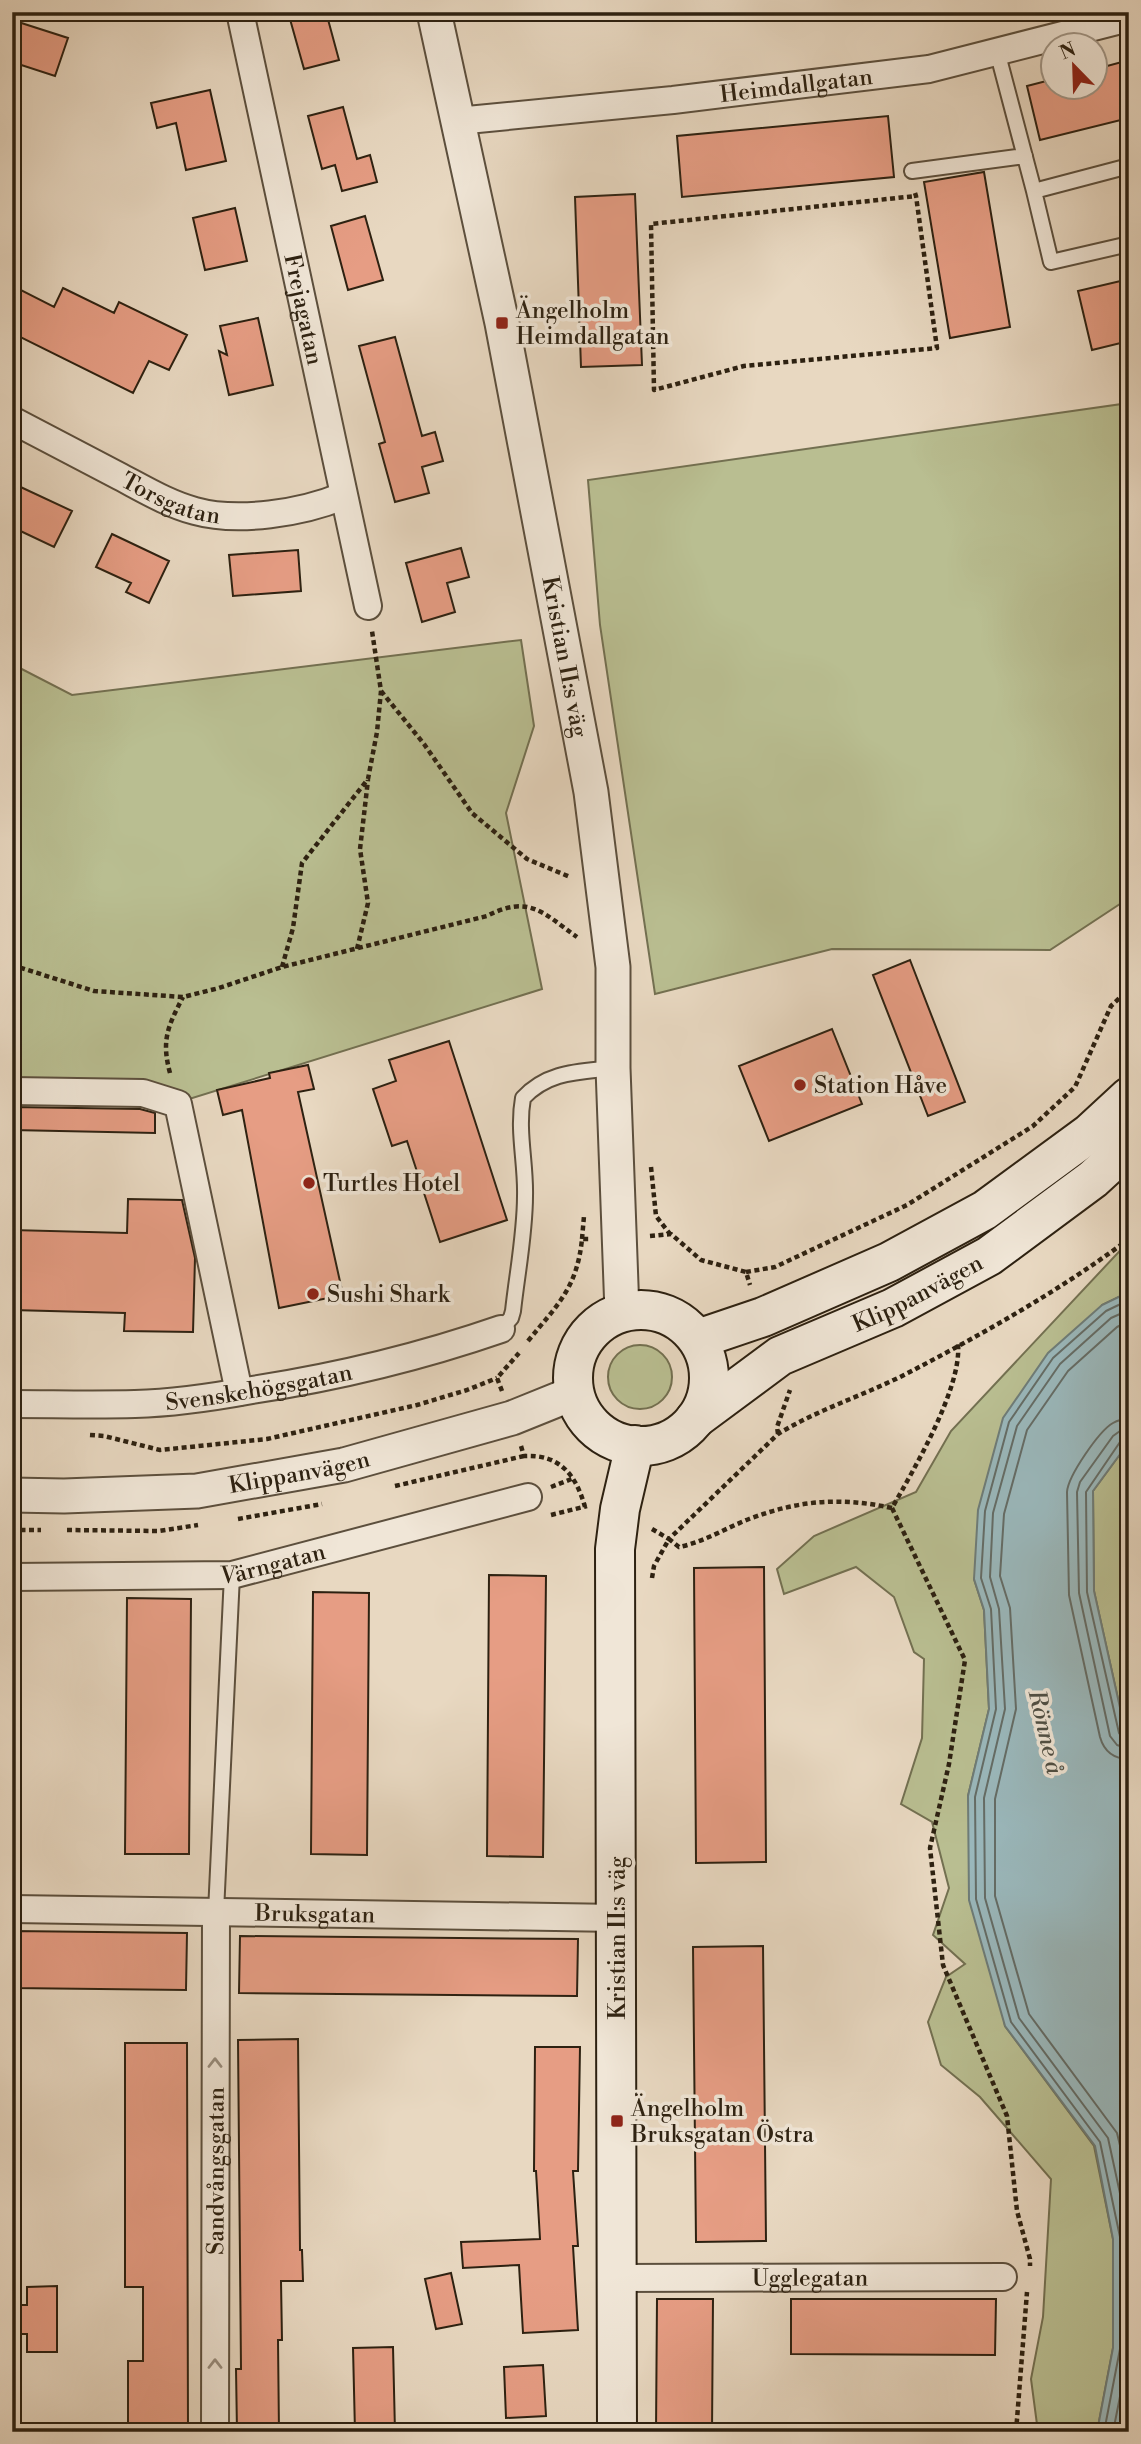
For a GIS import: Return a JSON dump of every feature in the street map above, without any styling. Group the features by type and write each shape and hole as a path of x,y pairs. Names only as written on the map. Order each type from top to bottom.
{"main road":[{"name":"Klippanvägen","path":"635,1446 652,1445 683,1432 704,1405 709,1388 709,1371 698,1339 763,1317 889,1262 985,1210 1090,1133 1129,1097"},
{"name":"Klippanvägen","path":"695,1419 780,1356 893,1308 989,1256 1093,1179 1129,1146"},
{"path":"635,1446 618,1442 603,1434 590,1423 580,1409 572,1376 582,1343 599,1324 622,1312 639,1309 656,1311 679,1321 698,1339"},
{"name":"Kristian II:s väg","path":"617,2432 618,1918 615,1549 603,1508 635,1446"}],"street":[{"name":"Frejagatan","path":"240,12 368,606"},
{"name":"Kristian II:s väg","path":"434,12 502,323 591,792 612,967 622,1312"},
{"name":"Heimdallgatan","path":"457,121 673,100 929,69 1129,18"},
{"name":"Torsgatan","path":"12,420 133,484 195,511 217,516 253,516 304,508 343,496"},
{"path":"12,1091 143,1093 178,1104 239,1392"},
{"name":"Svenskehögsgatan","path":"12,1404 137,1404 239,1392 374,1367 443,1349 501,1329"},
{"name":"Klippanvägen","path":"12,1495 64,1496 197,1491 344,1465 512,1418 574,1393"},
{"name":"Värngatan","path":"12,1577 232,1574 528,1497"},
{"name":"Bruksgatan","path":"12,1909 618,1918"},
{"name":"Sandvångsgatan","path":"215,2432 216,1912"},
{"name":"Ugglegatan","path":"618,2278 1015,2277"}],"lane":[{"path":"997,51 1051,262 1129,244"},
{"path":"912,171 1025,156"},
{"path":"1034,191 1129,166"},
{"path":"501,1329 513,1311 525,1202 525,1170 520,1134 523,1098 539,1084 554,1076 613,1068"},
{"path":"216,1912 232,1574"}],"path":[{"path":"912,171 916,196 937,348 744,366 654,390 651,224 916,196"},
{"path":"357,949 368,903 360,849 381,691 368,606"},
{"path":"381,691 424,744 471,813 527,859 577,880"},
{"path":"282,968 293,928 302,863 368,779"},
{"path":"12,965 94,990 183,996 486,916 502,908 533,906 581,939"},
{"path":"746,1272 775,1267 907,1205 1033,1126 1075,1087 1111,1006 1129,989"},
{"path":"178,1104 164,1052 169,1026 183,996"},
{"path":"669,1539 778,1434 797,1422 903,1375 1028,1306 1129,1239"},
{"path":"892,1508 943,1411 959,1357 958,1344"},
{"path":"80,1435 104,1436 160,1450 267,1439 416,1405 497,1378"},
{"path":"603,1508 669,1539 679,1547 695,1544 751,1518 821,1500 860,1501 892,1508"},
{"path":"892,1508 965,1660 949,1764 930,1848 943,1965 1007,2116 1017,2211 1030,2259 1015,2277"},
{"path":"1016,2432 1027,2290"}],"green space":[{"path":"1129,403 1129,898 1050,950 832,949 655,994 600,625 588,480"},
{"path":"521,640 534,726 506,813 542,989 186,1100 12,1082 12,664 72,695"},
{"path":"1129,1241 1129,1292 1102,1305 974,1579 984,1610 989,1709 968,1796 1005,2026 1094,2146 1113,2239 1113,2348 1097,2432 1038,2432 1031,2379 1043,2317 1051,2179 980,2097 941,2065 928,2022 946,1977 965,1964 933,1935 949,1888 932,1822 901,1804 922,1738 924,1659 914,1652 894,1597 856,1567 784,1594 777,1569 814,1536 916,1492 951,1431"},
{"path":"640,1345 652,1347 663,1354 670,1365 670,1389 663,1400 652,1407 640,1409 628,1407 617,1400 610,1389 608,1377 610,1365 617,1354 628,1347"},
{"path":"1129,1442 1129,1748 1094,1591 1093,1491"}],"water":[{"name":"Rönne å","path":"1129,1292 1129,1442 1093,1491 1094,1591 1129,1748 1129,2432 1097,2432 1113,2348 1113,2239 1095,2146 1005,2026 969,1900 968,1796 989,1709 984,1610 974,1579 978,1510 1003,1418 1048,1353 1102,1305"}],"building":[{"path":"288,12 326,12 339,60 304,69"},
{"path":"12,20 68,38 55,76 12,62"},
{"path":"1129,60 1129,118 1040,140 1027,86 1040,83 1040,102 1110,102 1110,65"},
{"path":"210,90 226,161 186,170 176,123 157,128 151,103"},
{"path":"343,107 357,159 370,155 377,182 342,191 335,165 322,169 308,116"},
{"path":"888,116 894,177 682,197 677,136"},
{"path":"984,172 1010,327 950,338 924,182"},
{"path":"635,194 642,365 581,367 575,197"},
{"path":"235,208 247,261 205,270 193,218"},
{"path":"365,216 383,280 348,290 331,226"},
{"path":"1129,279 1129,341 1092,350 1078,291"},
{"path":"63,288 114,313 119,302 187,335 169,370 149,361 133,393 12,333 12,303 19,289 54,307"},
{"path":"258,318 273,385 229,395 219,351 227,355 220,326"},
{"path":"395,337 422,436 435,432 443,461 422,467 429,493 395,502 379,444 385,442 359,346"},
{"path":"12,483 72,511 54,547 12,527"},
{"path":"112,534 169,561 149,603 126,592 131,583 96,567"},
{"path":"461,548 469,577 447,583 455,612 422,622 406,563"},
{"path":"298,550 301,591 233,596 229,555"},
{"path":"910,960 965,1102 928,1116 873,975"},
{"name":"Station Håve","path":"832,1029 862,1104 769,1141 739,1066"},
{"path":"449,1041 507,1220 440,1242 407,1141 392,1146 373,1089 396,1081 389,1060"},
{"path":"308,1065 314,1089 298,1092 343,1295 279,1308 242,1110 223,1115 217,1090 270,1078 269,1073"},
{"path":"12,1107 140,1109 155,1113 155,1133 12,1130"},
{"path":"128,1199 182,1200 195,1258 193,1332 124,1331 125,1313 12,1310 12,1230 127,1233"},
{"path":"764,1567 766,1862 696,1863 694,1568"},
{"path":"489,1575 546,1576 543,1857 487,1856"},
{"path":"313,1592 369,1593 367,1855 311,1854"},
{"path":"127,1598 191,1599 189,1854 125,1854"},
{"path":"12,1931 187,1933 186,1990 12,1988"},
{"path":"240,1936 578,1939 577,1996 239,1993"},
{"path":"763,1946 766,2241 696,2242 693,1947"},
{"path":"298,2039 300,2250 303,2281 281,2281 282,2340 278,2340 279,2432 237,2432 236,2369 241,2369 238,2040"},
{"path":"125,2043 187,2043 188,2432 132,2432 132,2426 128,2426 128,2361 143,2361 143,2287 125,2287"},
{"path":"535,2047 580,2047 578,2171 573,2171 578,2246 573,2246 578,2330 523,2333 519,2265 463,2268 461,2242 540,2239 534,2171"},
{"path":"451,2273 462,2324 436,2329 425,2279"},
{"path":"57,2286 57,2352 27,2352 27,2334 12,2334 12,2305 27,2305 27,2287"},
{"path":"657,2299 713,2299 712,2432 656,2432"},
{"path":"791,2299 996,2299 995,2355 791,2354"},
{"path":"393,2347 395,2432 355,2432 353,2348"},
{"path":"543,2365 546,2416 506,2418 504,2367"}],"place":[{"name":"Ängelholm Heimdallgatan","path":"502,323"},
{"name":"Station Håve","path":"800,1085"},
{"name":"Turtles Hotel","path":"309,1183"},
{"name":"Sushi Shark","path":"313,1294"},
{"name":"Ängelholm Bruksgatan Östra","path":"617,2121"}]}
